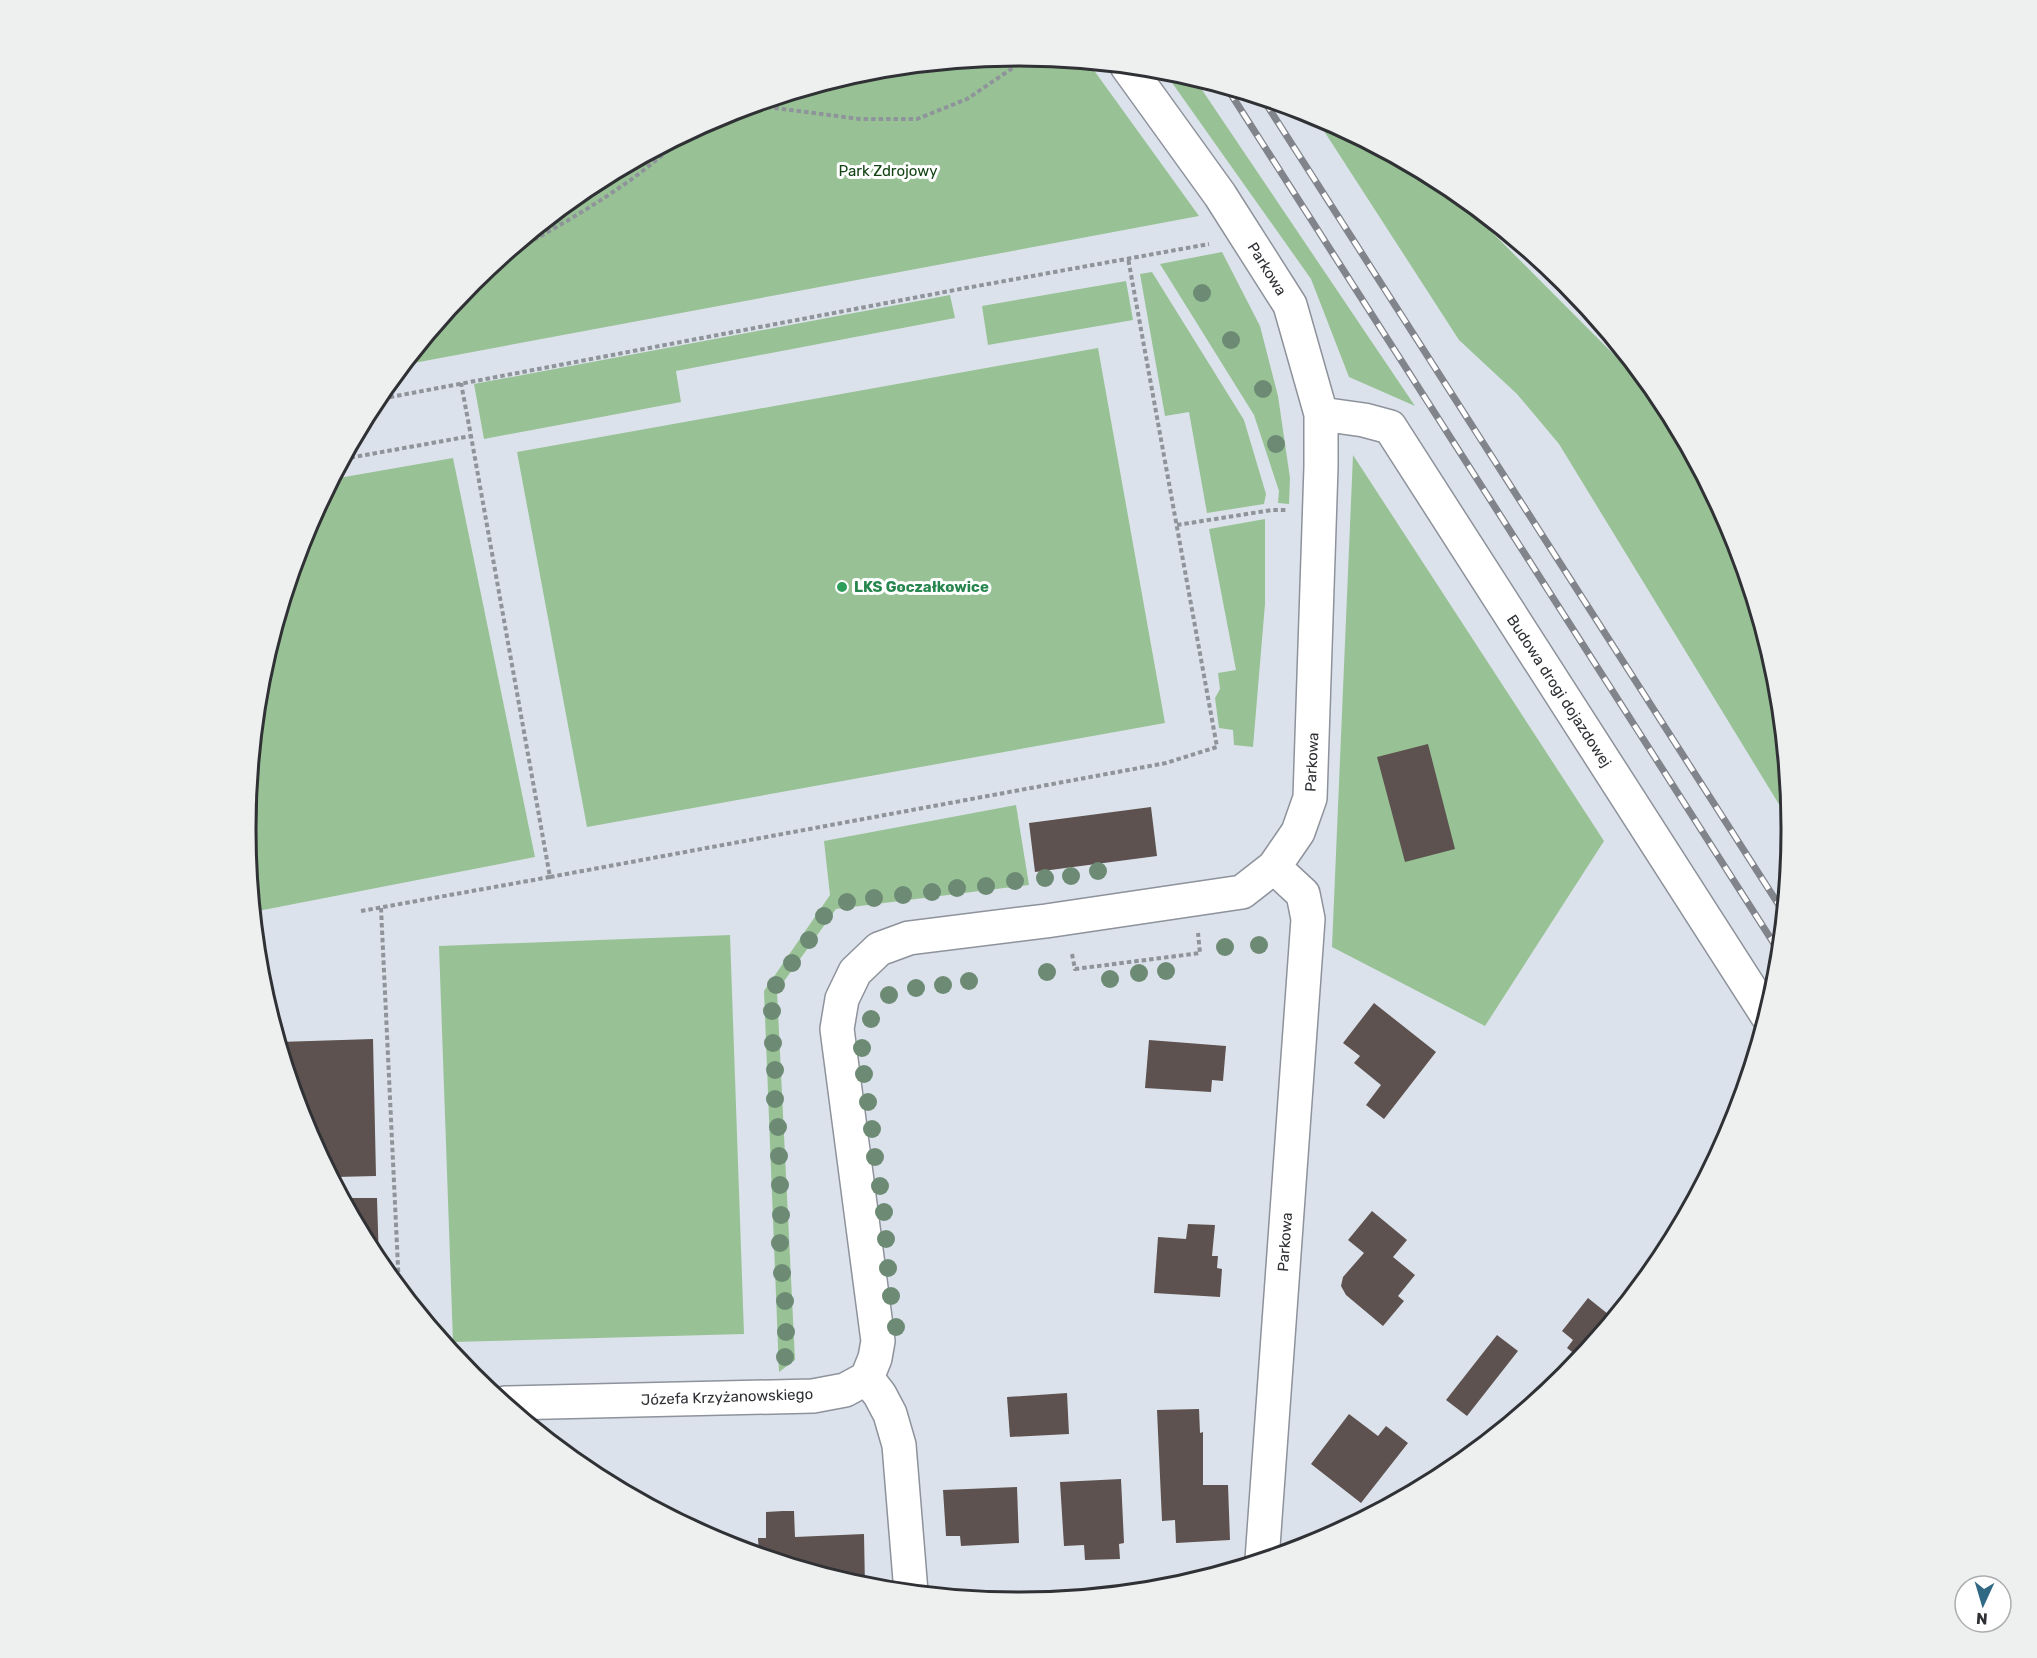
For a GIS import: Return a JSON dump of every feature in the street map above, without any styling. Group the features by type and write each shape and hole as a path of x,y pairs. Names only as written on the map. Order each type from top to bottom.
{"street":[{"name":"Parkowa","path":"1135,76 1220,195 1290,305 1321,414 1320,525 1310,798 1298,832 1274,867 1303,894 1308,919 1263,1552"},
{"name":"Budowa drogi dojazdowej","path":"1321,414 1390,426 1761,1005"},
{"path":"910,1584 899,1445 890,1414 880,1395 867,1378 875,1358 878,1341 837,1029 842,999 855,972 879,949 909,938 1046,921 1242,892 1274,867"},
{"name":"Józefa Krzyżanowskiego","path":"515,1403 813,1396 845,1390 867,1378"}],"path":[{"path":"770,107 860,119 917,119 967,99 1016,66"},
{"path":"536,239 633,177 656,158"},
{"path":"390,397 1213,243"},
{"path":"361,911 1166,763 1217,747 1128,258"},
{"path":"461,384 550,877"},
{"path":"353,457 471,436"},
{"path":"1177,525 1272,510 1296,511"},
{"path":"381,908 398,1273"}],"green space":[{"name":"Park Zdrojowy","path":"1018,66 1094,71 1199,216 415,363 479,289 515,255 554,224 637,168 727,124 773,106 870,81 969,68"},
{"path":"1172,82 1201,89 1415,406 1349,377 1311,279"},
{"path":"1323,130 1400,168 1487,227 1623,364 1653,405 1703,492 1741,584 1756,632 1767,680 1775,729 1781,807 1559,444 1517,394 1459,340"},
{"path":"1222,252 1260,326 1278,396 1290,478 1289,504 1278,503 1279,491 1254,415 1160,264"},
{"path":"1152,272 1244,420 1266,494 1264,504 1207,513 1189,412 1165,416 1140,274"},
{"path":"1126,281 1133,320 988,345 982,306"},
{"path":"950,295 955,318 676,371 681,402 484,439 474,384"},
{"name":"LKS Goczałkowice","path":"1098,348 1165,723 587,827 517,452"},
{"path":"1353,455 1604,841 1485,1026 1332,947"},
{"path":"453,458 535,857 260,911 255,829 257,779 270,680 281,632 296,584 314,537 342,477"},
{"path":"1265,519 1265,604 1253,747 1234,745 1233,730 1219,728 1215,698 1220,689 1218,673 1236,670 1209,529"},
{"path":"1016,805 1029,885 836,909 777,991 795,1360 779,1372 764,991 830,895 824,841"},
{"path":"730,935 744,1334 453,1341 439,946"}],"building":[{"path":"1428,744 1455,849 1405,862 1377,757"},
{"path":"1151,807 1157,856 1035,872 1029,823"},
{"path":"1374,1003 1436,1052 1384,1119 1366,1105 1381,1085 1354,1063 1360,1056 1343,1043"},
{"path":"373,1039 376,1176 340,1177 314,1121 286,1042"},
{"path":"1149,1040 1226,1046 1223,1081 1212,1080 1211,1092 1145,1088"},
{"path":"351,1198 377,1198 378,1244"},
{"path":"1372,1211 1407,1240 1393,1257 1415,1275 1398,1296 1404,1301 1383,1326 1346,1295 1341,1286 1343,1277 1364,1253 1348,1240"},
{"path":"1188,1224 1215,1225 1212,1256 1218,1256 1217,1268 1222,1269 1220,1297 1154,1293 1158,1237 1186,1239"},
{"path":"1588,1298 1607,1313 1573,1353 1567,1348 1573,1340 1562,1331"},
{"path":"1497,1335 1518,1351 1467,1416 1446,1400"},
{"path":"1067,1393 1069,1434 1010,1437 1007,1397"},
{"path":"1199,1409 1200,1433 1203,1432 1203,1485 1228,1485 1230,1540 1176,1543 1175,1520 1162,1521 1157,1410"},
{"path":"1349,1414 1378,1436 1386,1426 1408,1443 1361,1503 1311,1464"},
{"path":"1121,1479 1124,1543 1119,1544 1120,1559 1085,1560 1084,1545 1064,1546 1060,1482"},
{"path":"1017,1487 1019,1543 961,1546 960,1536 946,1536 943,1490"},
{"path":"794,1511 795,1537 864,1534 865,1576 821,1566 758,1546 758,1538 766,1538 766,1512"}],"railway":[{"path":"1233,97 1773,942"},
{"path":"1269,108 1778,903"}],"place":[{"name":"LKS Goczałkowice","path":"842,587"}]}
